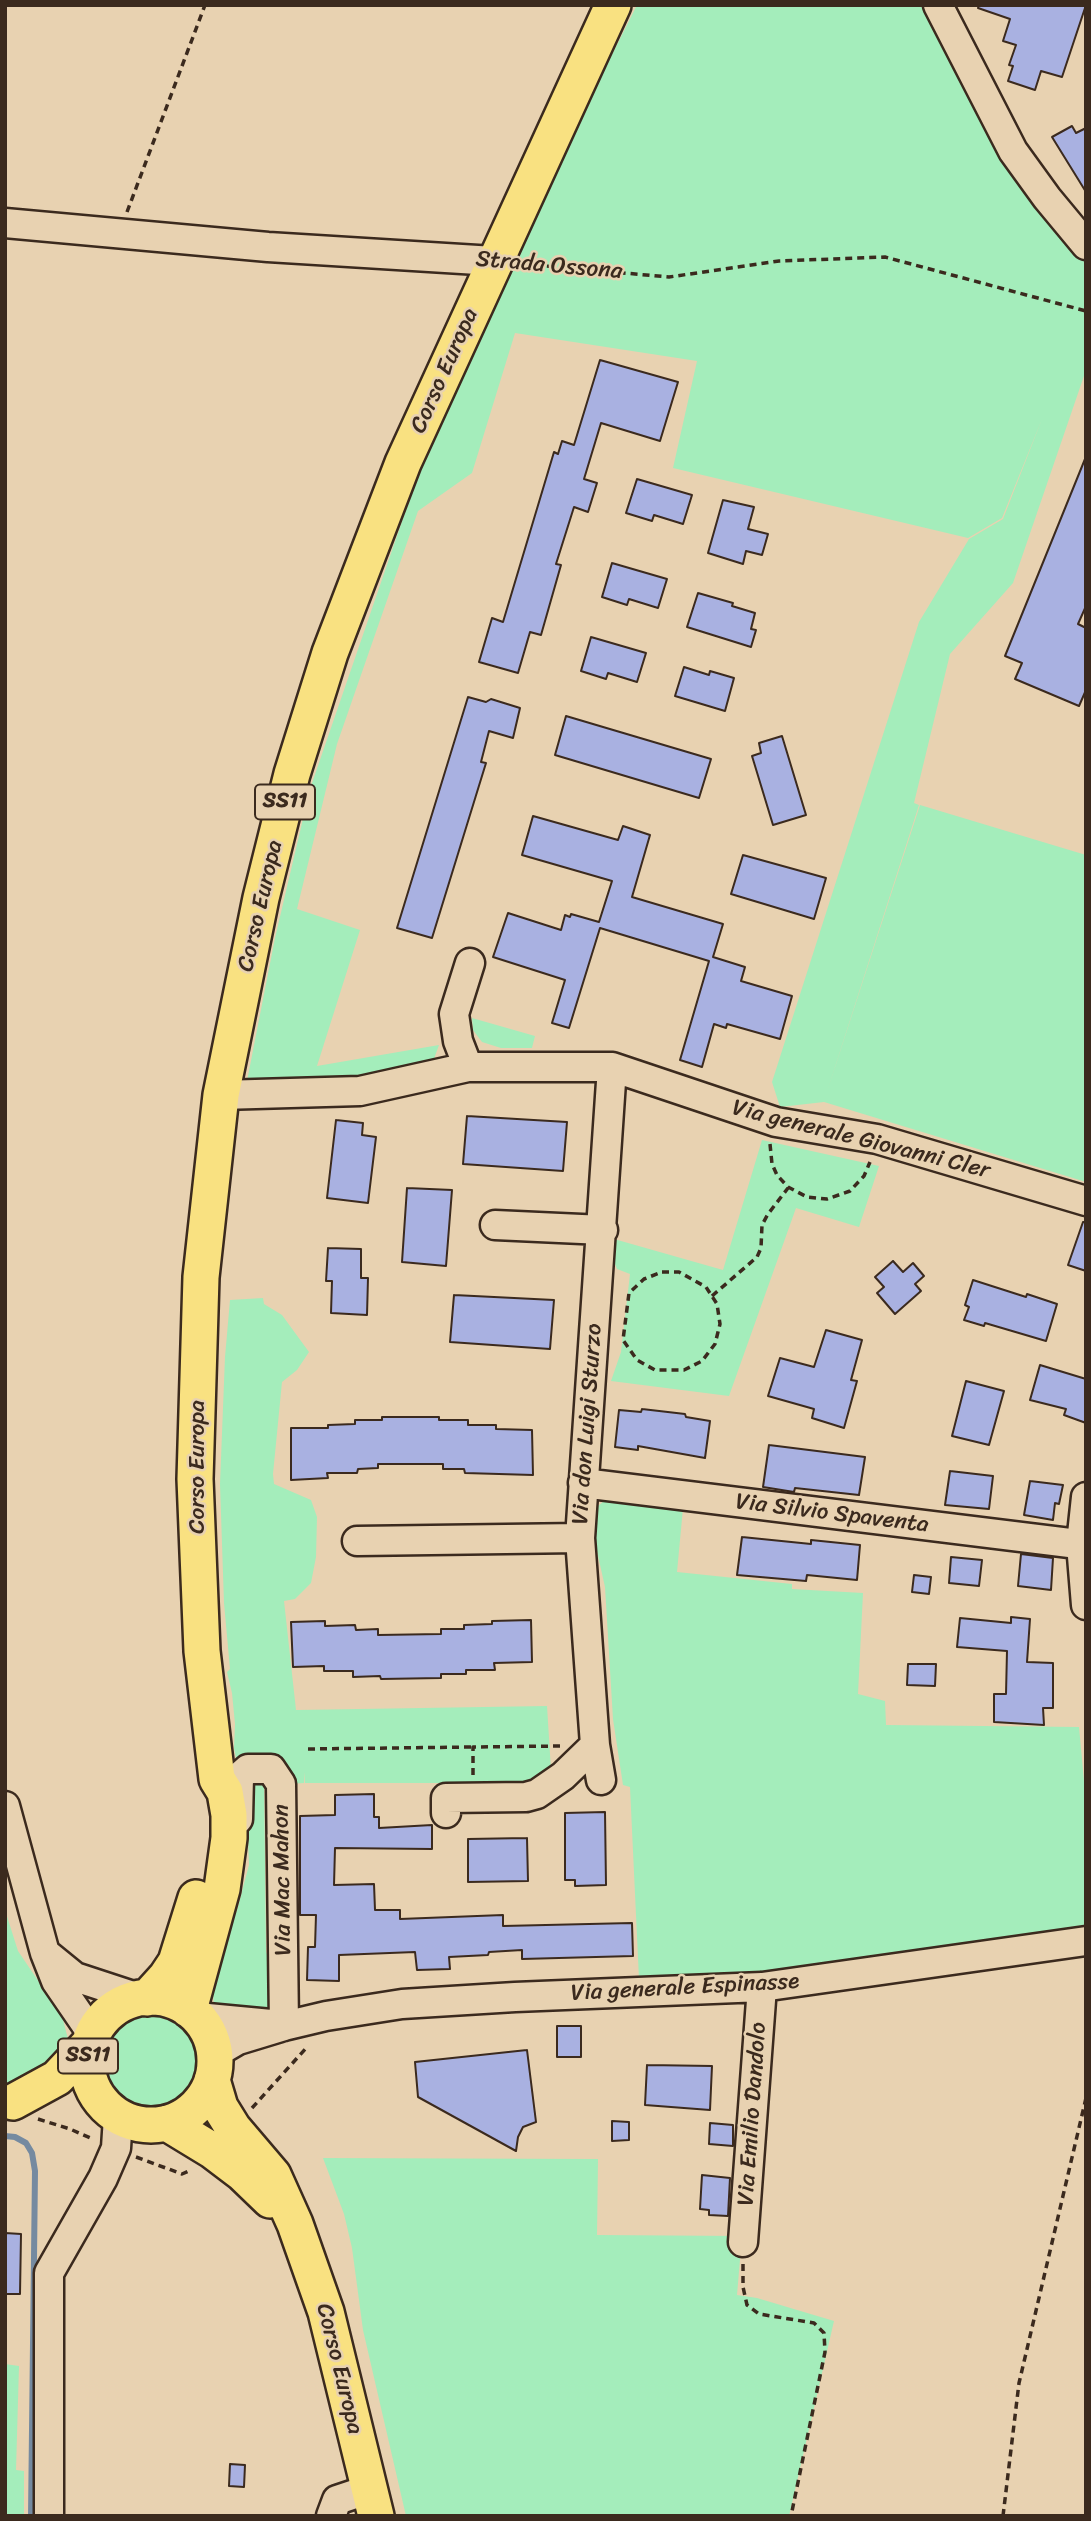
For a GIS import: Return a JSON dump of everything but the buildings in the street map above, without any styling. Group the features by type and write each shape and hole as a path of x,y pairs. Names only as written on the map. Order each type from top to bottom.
{"main road":[{"name":"Corso Europa","path":"193,2013 222,1889 229,1838 225,1792 217,1779 202,1651 195,1479 201,1277 221,1095 261,898 292,774 330,653 402,463 611,7"},
{"name":"Corso Europa","path":"143,1998 166,1977 176,1962 190,1920 206,1849 208,1795 217,1779"},
{"path":"16,2108 103,2117 142,2125 167,2123 187,2115 202,2099 213,2067 209,2034 193,2013 169,2000 143,1998"},
{"name":"SS11","path":"103,2117 88,2069 91,2039 104,2018 120,2006 143,1998"},
{"path":"16,2108 57,2078 91,2039"},
{"name":"Corso Europa","path":"213,2067 220,2107 233,2128 273,2175 295,2224 327,2312 373,2502"},
{"name":"Corso Europa","path":"167,2123 242,2172 295,2224"}],"street":[{"path":"938,5 1013,151 1086,245"},
{"name":"Strada Ossona","path":"5,223 268,247 494,261"},
{"path":"468,1067 458,1041 454,1014 470,963"},
{"name":"Via generale Giovanni Cler","path":"221,1095 360,1091 468,1067 612,1067 776,1122 877,1139 1086,1201"},
{"name":"Via don Luigi Sturzo","path":"601,1780 580,1538 612,1067"},
{"path":"495,1225 603,1230"},
{"name":"Via Silvio Spaventa","path":"583,1483 1083,1545"},
{"path":"1086,1497 1083,1545 1086,1605"},
{"path":"357,1541 580,1538"},
{"path":"446,1813 446,1798 526,1797 537,1794 563,1776 596,1745"},
{"name":"Via Mac Mahon","path":"210,1932 222,1921 239,1870 239,1777 248,1769 271,1769 281,1784 284,2026"},
{"path":"5,1806 45,1953 56,1981 91,2039"},
{"name":"Via generale Espinasse","path":"213,2067 238,2040 326,2016 402,2004 762,1987 1086,1941"},
{"path":"45,1953 75,1977 143,1998"},
{"name":"Via Emilio Dandolo","path":"743,2242 762,1987"},
{"name":"Via generale Espinasse","path":"193,2013 284,2026"},
{"path":"48,2516 49,2273 116,2148 103,2117"},
{"path":"324,2512 373,2502"}],"path":[{"path":"118,233 205,5"},
{"name":"Strada Ossona","path":"494,261 669,276 779,261 885,257 1086,311"},
{"path":"776,1122 770,1143 772,1164 777,1175 788,1187 807,1197 827,1199 850,1191 864,1176 877,1139"},
{"path":"712,1296 757,1257 761,1248 762,1225 788,1187"},
{"path":"662,1272 679,1272 706,1287 712,1296 717,1304 720,1324 715,1344 702,1360 684,1370 656,1370 637,1360 623,1340 629,1293 644,1279 662,1272"},
{"path":"307,1749 596,1745"},
{"path":"473,1747 473,1798"},
{"path":"247,2113 326,2026 326,2016"},
{"path":"1003,2516 1019,2383 1086,2098"},
{"path":"16,2108 70,2129 103,2117"},
{"path":"135,2156 182,2174 195,2169"},
{"path":"743,2242 743,2287 747,2305 759,2314 814,2323 824,2333 825,2352 791,2516"}],"green space":[{"path":"637,5 924,5 985,127 1016,182 1086,258 1086,370 1013,583 950,654 914,803 919,805 826,1095 920,805 1086,855 1086,1182 824,1102 780,1107 772,1082 919,622 969,539 1003,519 1042,419 1002,518 968,538 673,468 697,361 515,333 472,473 418,511 337,744 297,909 360,930 317,1066 439,1045 431,1067 369,1082 247,1081 275,938 310,789 421,466 585,108"},
{"path":"472,1018 535,1036 532,1048 501,1048 482,1042 473,1030"},
{"path":"762,1140 879,1166 859,1227 796,1208 729,1396 611,1381 621,1352 630,1274 617,1269 612,1257 614,1239 723,1270"},
{"path":"263,1298 264,1304 282,1315 309,1352 297,1370 282,1382 273,1474 274,1484 311,1500 317,1517 316,1557 311,1583 295,1599 284,1601 296,1710 547,1706 551,1770 537,1783 305,1783 304,1772 304,1783 288,1784 237,1763 232,1693 227,1672 230,1669 224,1603 220,1484 225,1357 230,1300"},
{"path":"604,1501 683,1508 677,1572 792,1584 792,1589 863,1593 858,1694 885,1701 886,1725 1079,1727 1086,1803 1086,1931 742,1979 639,1979 630,1787 623,1785 613,1719 605,1587 592,1529 598,1506"},
{"path":"264,1779 266,1951 273,1977 272,2011 214,2005 212,1982 228,1929 237,1910 249,1865 246,1786 248,1780"},
{"path":"5,1910 18,1951 62,2016 68,2039 66,2053 5,2092"},
{"path":"150,2012 168,2016 183,2026 193,2041 197,2059 193,2077 183,2092 168,2102 150,2106 132,2102 117,2092 107,2077 103,2059 107,2041 117,2026 132,2016"},
{"path":"323,2158 598,2159 597,2235 742,2236 737,2295 757,2298 834,2321 789,2516 406,2516 363,2330 352,2248 344,2214"},
{"path":"5,2364 19,2366 16,2470 24,2471 24,2516 5,2516"}],"waterway":[{"path":"5,2136 15,2137 26,2143 32,2153 35,2171 31,2516"}]}
